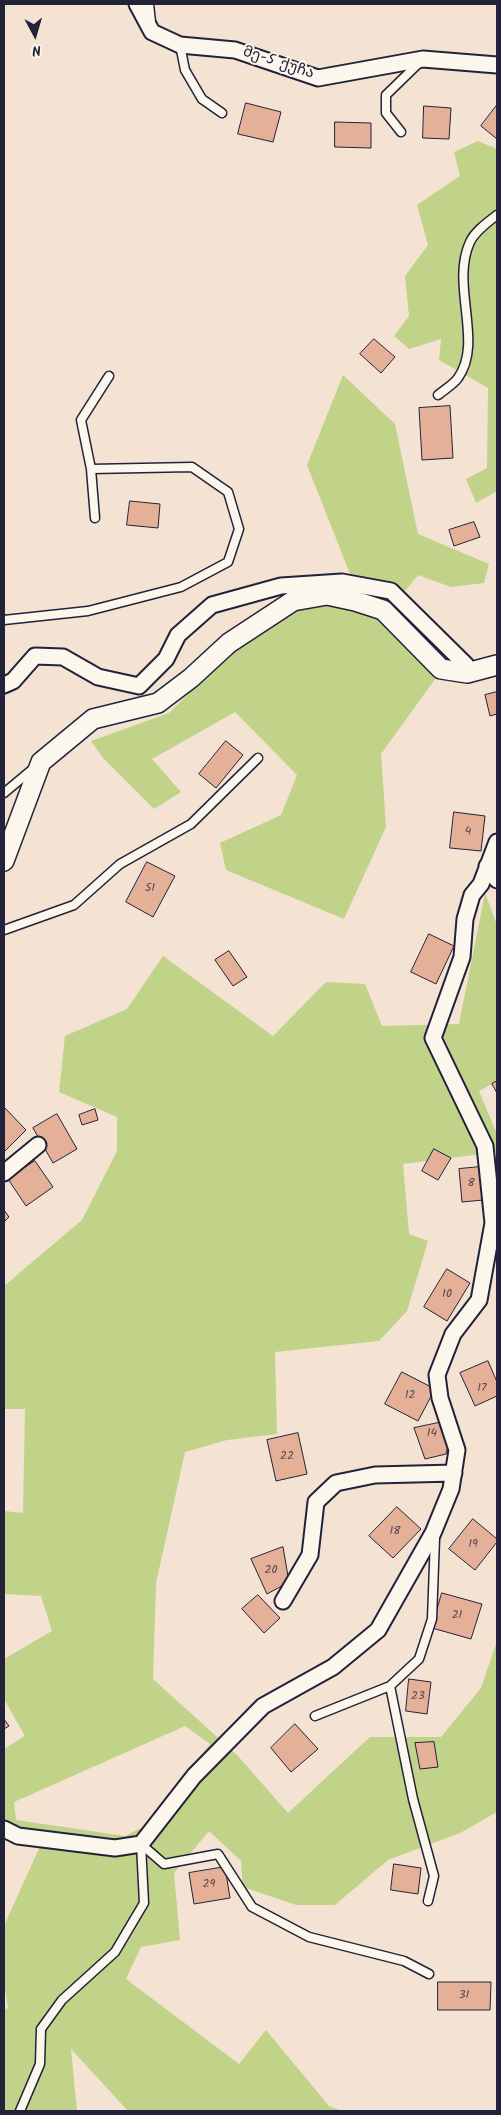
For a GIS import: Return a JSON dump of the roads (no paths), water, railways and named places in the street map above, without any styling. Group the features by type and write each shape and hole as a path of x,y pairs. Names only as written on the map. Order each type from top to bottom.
{"street":[{"path":"138,4 152,32"},
{"name":"მე-5 ქუჩა","path":"152,32 180,45 235,50 318,78 423,59 497,65"},
{"path":"4,685 13,681 36,656 63,657 98,677 139,686 166,659 178,635 212,605 281,586 342,582 390,591 466,665 467,673"},
{"path":"4,861 41,762 93,720 158,703 191,678 228,643 293,601 327,595 384,610 441,669 467,673 497,665"},
{"path":"4,1829 18,1836 115,1848 141,1844 194,1776 263,1706 333,1667 378,1630 436,1526 452,1489 456,1450 440,1398 437,1375 453,1334 480,1300 492,1223 485,1146 433,1038 462,957 466,919 472,895 481,884 497,842"},
{"path":"487,866 497,880"},
{"path":"4,1172 38,1145"},
{"path":"283,1601 310,1555 316,1502 336,1482 375,1475 454,1473"}],"lane":[{"path":"149,4 152,32"},
{"path":"180,45 185,70 202,99 222,112"},
{"path":"401,132 386,113 386,95 423,59"},
{"path":"438,395 458,378 469,354 462,278 470,241 482,227 497,215"},
{"path":"95,518 91,469 82,420 110,376"},
{"path":"4,620 88,612 181,587 228,562 239,529 228,492 192,467 91,469"},
{"path":"4,930 74,905 120,864 191,824 258,758"},
{"path":"4,792 41,762"},
{"path":"315,1716 390,1686 419,1659 432,1619 432,1559 436,1526"},
{"path":"390,1686 413,1798 434,1876 428,1901"},
{"path":"141,1844 164,1864 218,1854 252,1907 309,1937 404,1960 429,1974"},
{"path":"20,2111 40,2064 41,2029 62,2000 115,1952 144,1903 141,1844"}]}
